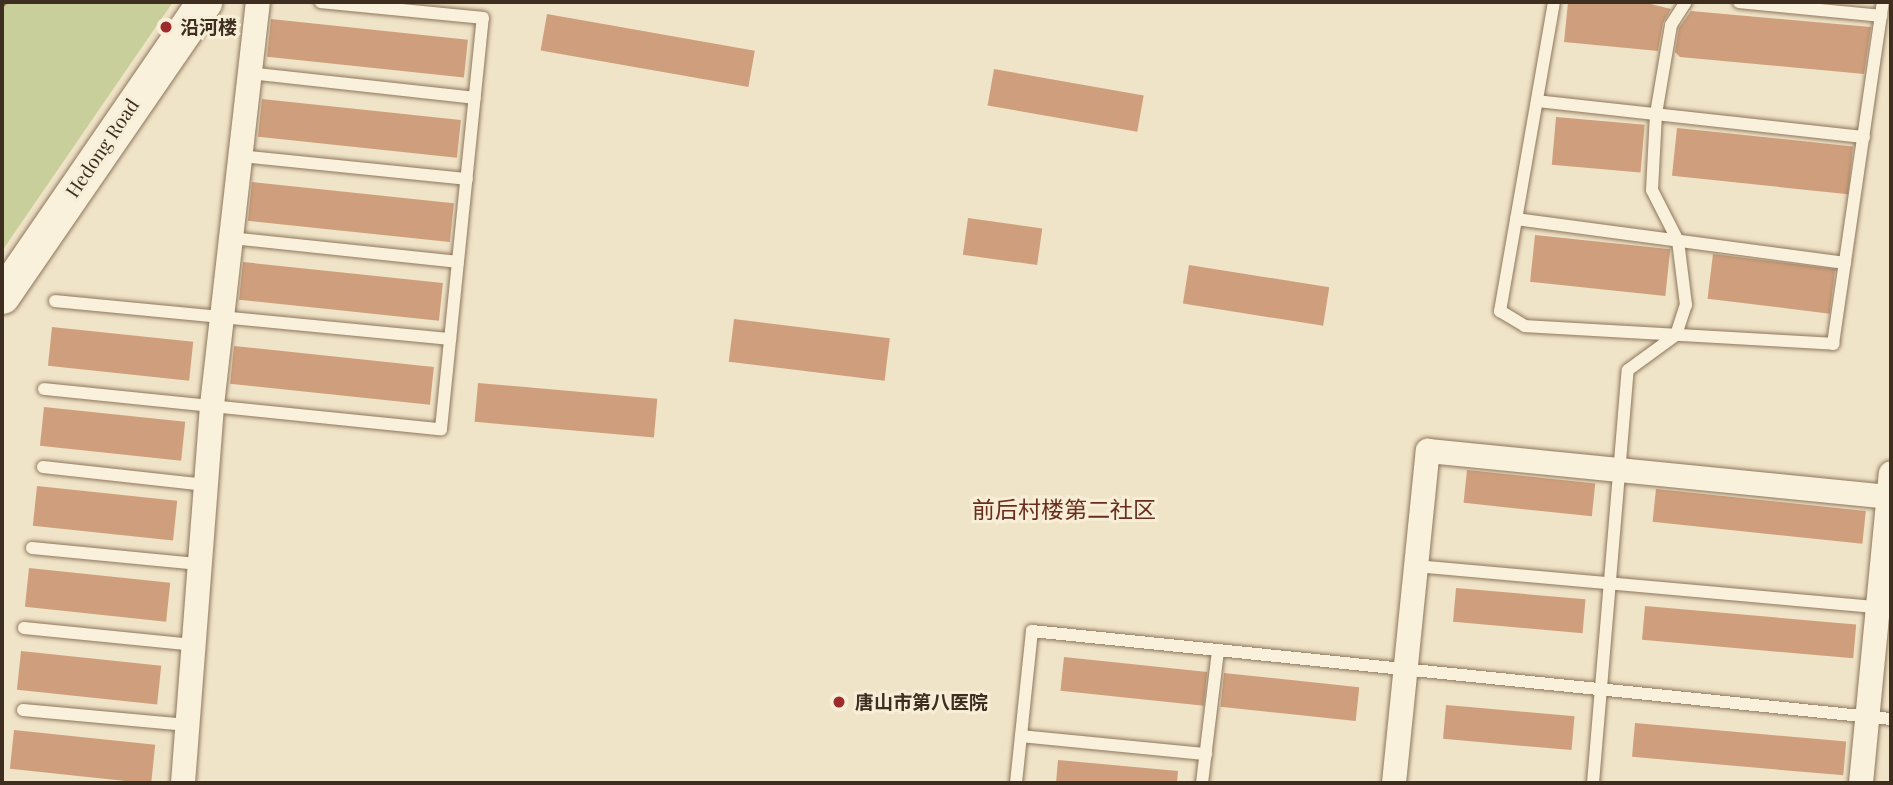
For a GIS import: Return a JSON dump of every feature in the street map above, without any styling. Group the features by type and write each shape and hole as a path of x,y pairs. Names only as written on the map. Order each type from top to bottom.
{"street":[{"name":"Hedong Road","path":"2,296 204,2"},
{"path":"183,783 212,405 258,2"},
{"path":"1394,783 1428,451 1620,470 1890,489 1879,717 1861,783"}],"lane":[{"path":"44,389 441,429 483,18 321,2"},
{"path":"1554,2 1500,311 1525,326 1833,344 1883,2"},
{"path":"1593,783 1628,370 1676,335 1686,304 1678,241 1652,190 1656,114 1671,25 1686,2"},
{"path":"1740,2 1881,16"},
{"path":"249,73 475,98"},
{"path":"1537,100 1864,137"},
{"path":"240,156 467,178"},
{"path":"1516,219 1845,263"},
{"path":"231,238 458,262"},
{"path":"55,301 450,339"},
{"path":"43,467 206,485"},
{"path":"32,548 199,564"},
{"path":"1416,566 1885,608"},
{"path":"24,628 193,645"},
{"path":"1016,783 1032,631 1879,717"},
{"path":"1202,783 1218,650"},
{"path":"23,710 187,725"},
{"path":"1021,736 1206,754"}],"path":[{"path":"2,6 6,2"}],"green space":[{"path":"2,2 173,2 2,251"}],"building":[{"path":"1568,2 1643,2 1671,9 1663,23 1658,51 1564,42"},
{"path":"1691,11 1871,27 1864,74 1680,57 1675,52 1679,28"},
{"path":"547,14 755,51 748,87 541,50"},
{"path":"271,19 468,40 464,77 267,57"},
{"path":"994,69 1144,95 1137,132 988,105"},
{"path":"262,99 461,120 457,158 258,137"},
{"path":"1556,117 1645,125 1640,173 1552,165"},
{"path":"1677,128 1853,147 1848,194 1672,176"},
{"path":"252,182 454,203 450,242 248,221"},
{"path":"968,218 1042,228 1037,265 963,255"},
{"path":"1535,235 1670,249 1665,296 1530,282"},
{"path":"1713,254 1835,269 1830,314 1708,299"},
{"path":"243,262 443,283 439,321 239,300"},
{"path":"1189,265 1329,287 1323,326 1183,304"},
{"path":"734,319 890,338 885,381 729,362"},
{"path":"52,327 193,342 189,381 48,366"},
{"path":"234,346 434,367 430,405 230,384"},
{"path":"478,383 657,399 654,438 475,422"},
{"path":"44,407 185,422 181,461 40,446"},
{"path":"1467,470 1595,483 1592,516 1464,503"},
{"path":"37,486 177,501 173,541 33,526"},
{"path":"1656,489 1866,511 1862,544 1653,522"},
{"path":"29,568 170,583 166,622 25,607"},
{"path":"1456,588 1586,599 1583,633 1453,622"},
{"path":"1645,606 1856,624 1853,658 1642,640"},
{"path":"21,651 161,666 157,705 17,690"},
{"path":"1064,657 1207,672 1204,706 1060,691"},
{"path":"1224,673 1359,687 1356,721 1220,707"},
{"path":"1446,705 1575,716 1572,750 1443,739"},
{"path":"1635,723 1846,741 1843,775 1632,757"},
{"path":"14,730 155,745 151,783 10,769"},
{"path":"1058,760 1178,771 1177,783 1056,783"}],"place":[{"name":"沿河楼","path":"166,27"},
{"name":"唐山市第八医院","path":"839,702"}],"district":[{"name":"前后村楼第二社区","path":"1064,509"}]}
